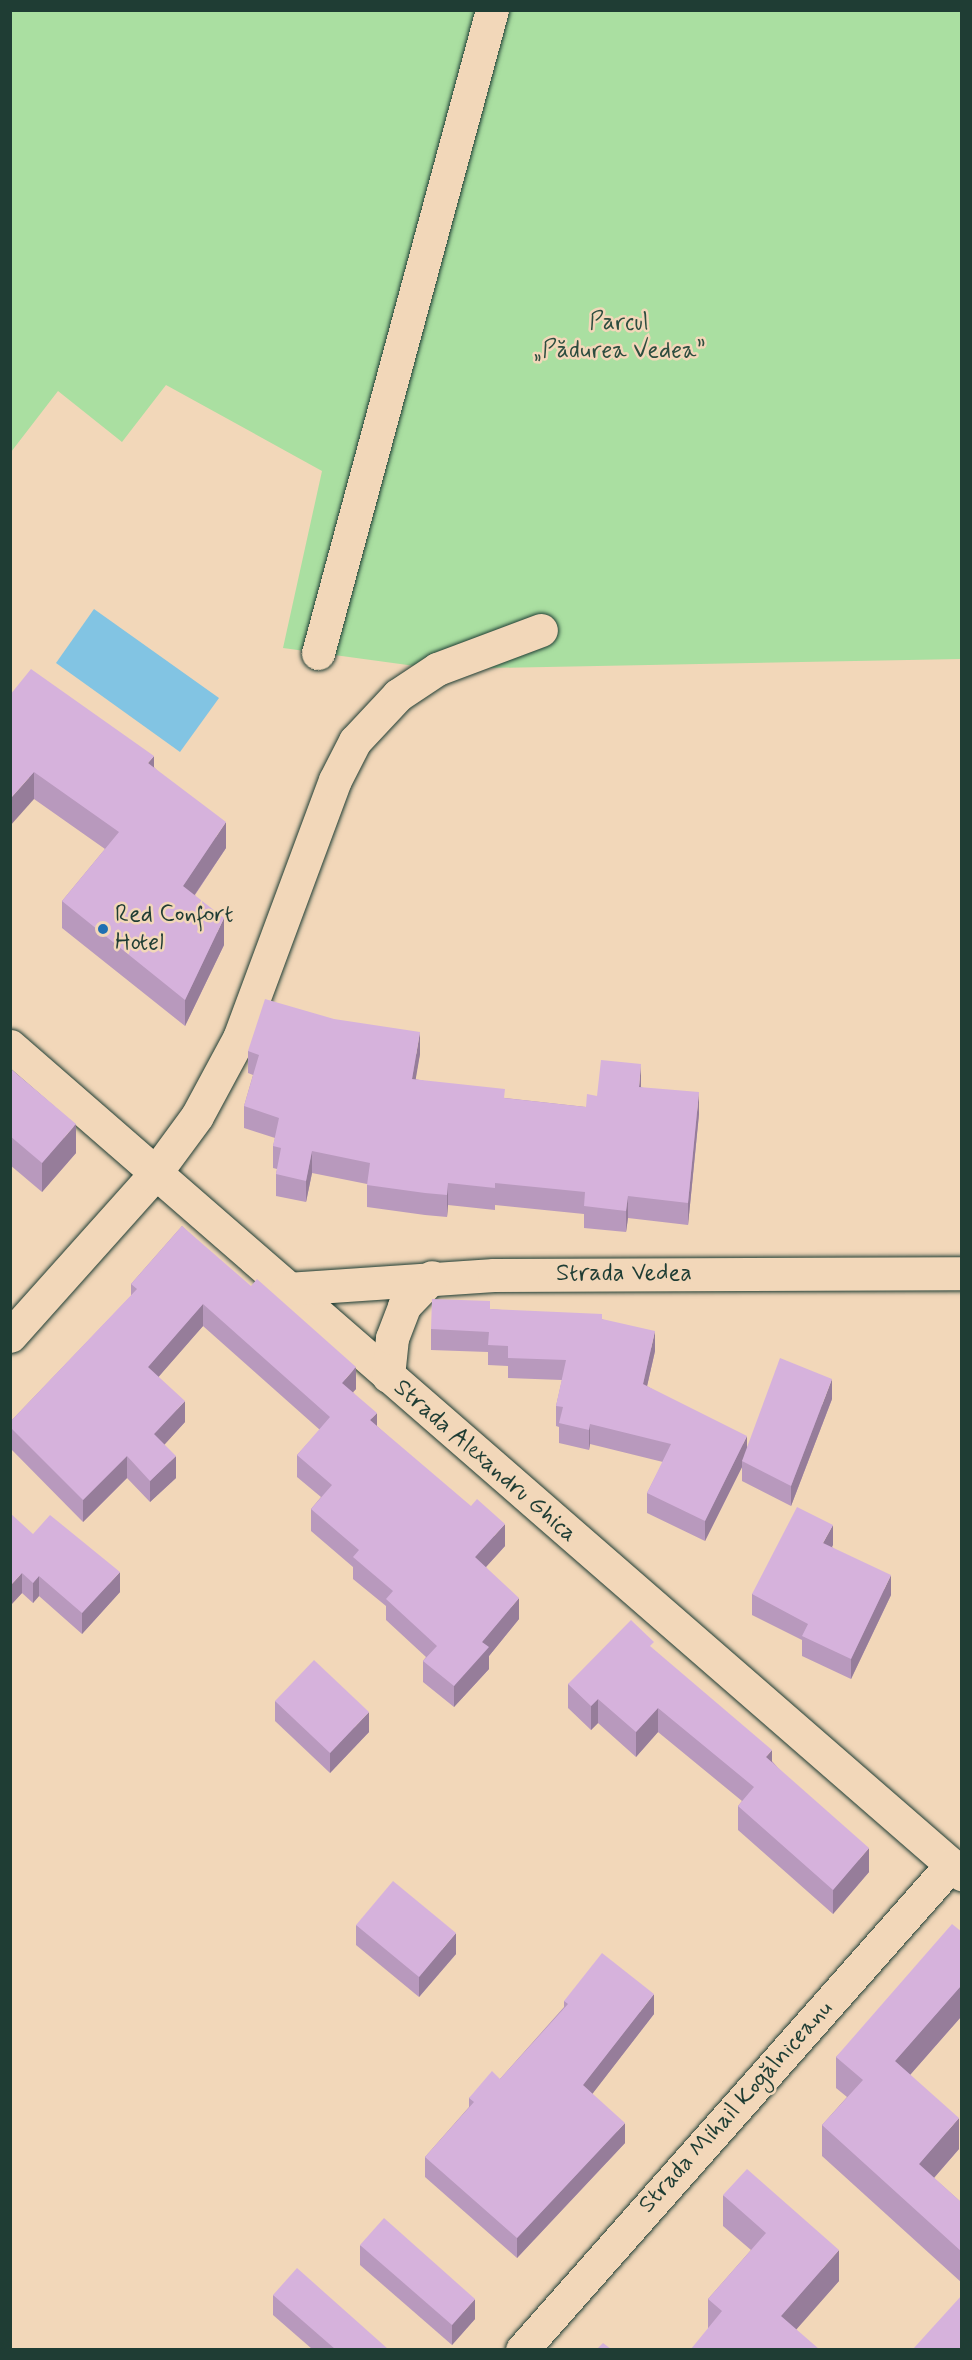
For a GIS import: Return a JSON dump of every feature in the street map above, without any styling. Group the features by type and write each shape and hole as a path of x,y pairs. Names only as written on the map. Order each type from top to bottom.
{"street":[{"path":"318,653 492,10"},
{"path":"10,1336 153,1176 198,1116 239,1038 331,790 355,741 398,695 437,669 541,630"},
{"name":"Strada Alexandru Ghica","path":"10,1046 153,1176 388,1376 956,1869"},
{"name":"Strada Vedea","path":"287,1289 432,1277 962,1273"},
{"path":"388,1376 392,1338 404,1306 432,1277"},
{"name":"Strada Mihail Kogălniceanu","path":"522,2349 956,1869"}],"green space":[{"name":"Parcul „Pădurea Vedea”","path":"11,11 961,11 961,659 437,669 283,648 322,471 166,385 122,442 58,391 11,452"}],"water":[{"path":"94,609 219,698 180,752 56,663"}],"building":[{"path":"31,669 154,756 148,763 226,822 183,886 224,918 185,1000 62,901 119,832 34,772 10,799 10,695"},
{"path":"265,999 334,1019 420,1032 412,1079 505,1089 504,1098 586,1107 587,1094 597,1096 601,1060 641,1064 639,1087 699,1092 688,1203 628,1196 626,1211 584,1206 585,1192 495,1183 495,1188 448,1183 447,1195 367,1185 370,1163 312,1151 306,1181 276,1174 281,1148 273,1146 279,1118 244,1106 259,1055 248,1051"},
{"path":"10,1068 76,1124 42,1163 10,1136"},
{"path":"182,1226 251,1286 257,1279 356,1367 342,1383 377,1413 370,1420 471,1506 477,1499 505,1524 475,1557 519,1598 482,1642 489,1647 454,1686 423,1661 437,1646 386,1599 393,1591 353,1557 359,1550 311,1509 332,1485 297,1455 330,1417 203,1304 148,1367 185,1401 154,1434 176,1456 150,1481 127,1456 83,1500 10,1427 10,1422 137,1289 131,1284"},
{"path":"432,1299 490,1301 490,1309 602,1314 602,1319 655,1331 643,1384 747,1436 705,1521 647,1493 671,1444 590,1424 589,1430 559,1423 563,1407 556,1406 566,1360 508,1358 508,1346 488,1345 489,1332 431,1329"},
{"path":"780,1358 832,1379 791,1486 742,1461"},
{"path":"797,1507 833,1525 823,1543 891,1575 851,1659 802,1636 808,1624 752,1594"},
{"path":"10,1513 33,1534 50,1515 120,1572 82,1613 39,1576 33,1583 22,1573 10,1586"},
{"path":"631,1620 654,1642 650,1646 772,1750 766,1757 869,1848 833,1890 738,1806 754,1787 658,1708 636,1732 598,1699 591,1706 568,1684"},
{"path":"314,1660 369,1712 330,1753 275,1701"},
{"path":"393,1881 456,1933 419,1977 356,1925"},
{"path":"952,1924 962,1932 962,1988 960,1987 895,2061 959,2118 919,2164 962,2203 962,2252 822,2125 863,2080 836,2057"},
{"path":"602,1953 654,1994 583,2085 625,2123 517,2238 425,2157 474,2102 469,2098 492,2071 500,2079 568,2004 564,2001"},
{"path":"747,2169 839,2250 781,2316 819,2349 691,2349 722,2311 708,2299 766,2233 723,2195"},
{"path":"384,2218 475,2299 452,2325 360,2245"},
{"path":"297,2268 388,2349 335,2349 273,2295"},
{"path":"962,2295 962,2349 913,2349"},
{"path":"603,2343 611,2349 597,2349"}],"place":[{"name":"Red Confort Hotel","path":"103,929"}]}
